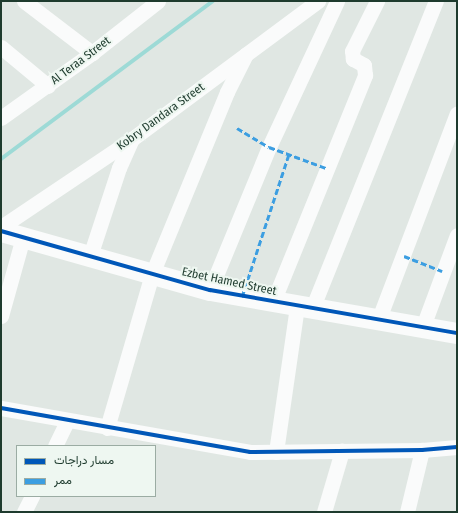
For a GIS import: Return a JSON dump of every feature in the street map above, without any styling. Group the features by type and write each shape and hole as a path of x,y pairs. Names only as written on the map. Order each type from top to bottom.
{"street":[{"path":"24,1 92,53"},
{"name":"Al Teraa Street","path":"1,118 48,86 158,1"},
{"name":"Kobry Dandara Street","path":"1,227 132,139 318,1"},
{"path":"210,290 269,147 337,1"},
{"path":"273,302 364,75 364,65 353,59 352,51 377,1"},
{"path":"276,452 304,308 436,1"},
{"path":"1,47 48,86"},
{"path":"107,428 152,274 226,92 246,54"},
{"path":"378,321 457,113"},
{"path":"90,256 119,168 132,139"},
{"name":"Ezbet Hamed Street","path":"1,231 210,290 422,329 457,333"},
{"path":"422,329 457,235"},
{"path":"1,316 23,238"},
{"path":"1,408 235,450 276,452 422,450 457,447"},
{"path":"55,445 67,420"},
{"path":"407,512 422,450"},
{"path":"324,512 342,451"},
{"path":"24,512 32,497"}],"waterway":[{"path":"1,159 213,1"}],"marked path":[{"path":"237,128 269,147 326,168"},
{"path":"242,297 289,154"},
{"path":"404,256 442,271"}],"cycle path":[{"path":"1,231 210,290 457,333"},
{"path":"1,408 250,452 422,450 457,447"}]}
